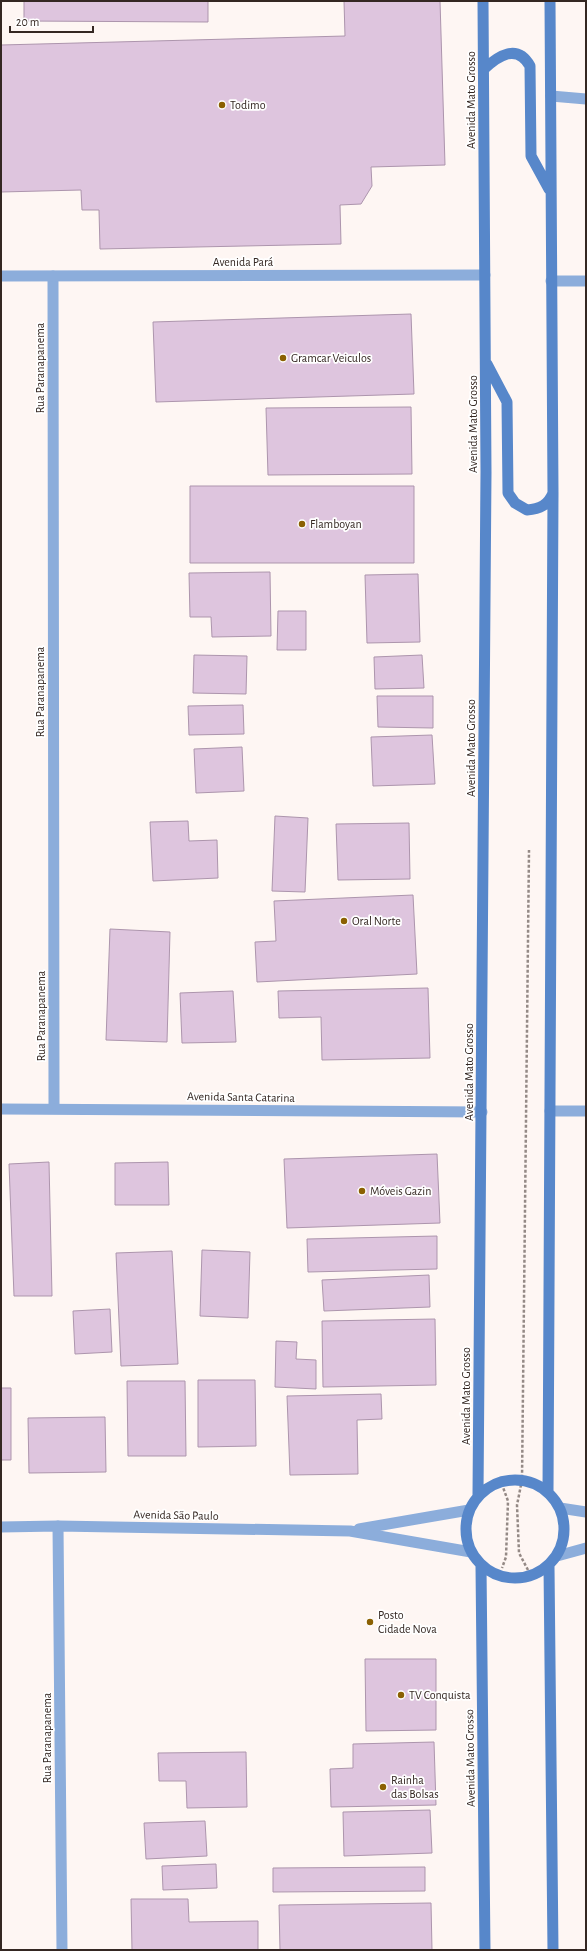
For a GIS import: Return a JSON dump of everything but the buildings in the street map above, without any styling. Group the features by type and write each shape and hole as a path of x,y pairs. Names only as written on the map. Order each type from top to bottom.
{"main road":[{"name":"Avenida Mato Grosso","path":"478,1495 482,1112 486,362 483,1"},
{"path":"548,1492 553,493 550,1"},
{"path":"484,69 496,58 508,53 513,53 524,58 530,66 531,156 550,191"},
{"path":"486,362 507,402 508,493 515,503 528,510 542,506 550,500 553,493"},
{"path":"513,1479 537,1485 548,1492 560,1508 565,1530 564,1539 557,1556 548,1566 536,1574 508,1578 493,1574 481,1566 471,1552 465,1529 469,1510 478,1495 488,1487 513,1479"},
{"name":"Avenida Mato Grosso","path":"481,1566 485,1950"},
{"path":"548,1566 553,1950"}],"street":[{"path":"551,96 586,98"},
{"name":"Avenida Pará","path":"1,276 485,275"},
{"name":"Rua Paranapanema","path":"53,276 54,1108"},
{"path":"551,281 586,281"},
{"name":"Avenida Santa Catarina","path":"1,1109 54,1108 482,1112"},
{"path":"550,1111 586,1110"},
{"path":"560,1508 586,1512"},
{"name":"Avenida São Paulo","path":"350,1531 469,1510"},
{"name":"Rua Paranapanema","path":"58,1526 62,1950"},
{"name":"Avenida São Paulo","path":"1,1527 58,1526 350,1531 471,1552"},
{"path":"557,1556 586,1548"}],"place":[{"name":"Todimo","path":"222,105"},
{"name":"Gramcar Veiculos","path":"283,358"},
{"name":"Flamboyan","path":"302,524"},
{"name":"Oral Norte","path":"344,921"},
{"name":"Móveis Gazin","path":"362,1191"},
{"name":"Posto Cidade Nova","path":"370,1622"},
{"name":"TV Conquista","path":"401,1695"},
{"name":"Rainha das Bolsas","path":"383,1787"}]}
